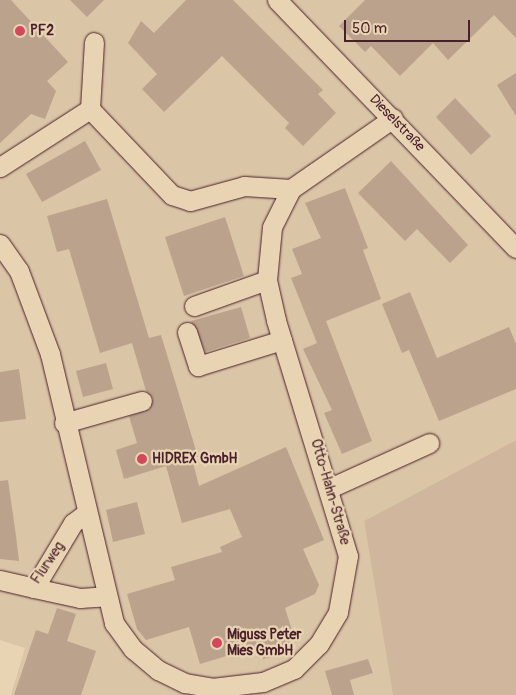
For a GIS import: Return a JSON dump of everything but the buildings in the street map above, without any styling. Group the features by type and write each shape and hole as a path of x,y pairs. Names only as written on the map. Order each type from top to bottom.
{"street":[{"name":"Dieselstraße","path":"278,0 516,248"},
{"path":"94,42 90,109 172,195 190,200 244,186 291,189"},
{"path":"0,167 90,109"},
{"name":"Otto-Hahn-Straße","path":"0,244 18,271 50,354 85,514 114,623 133,649 158,670 185,683 238,688 294,669 319,644 338,612 345,585 348,556 330,488 282,340 267,280 272,227 291,189 393,118"},
{"path":"194,306 267,280"},
{"path":"186,332 198,366 282,340"},
{"path":"64,423 142,400"},
{"path":"330,488 429,443"},
{"name":"Flurweg","path":"0,580 34,588 74,523 85,514"},
{"path":"34,588 80,598 106,596"}],"shaded area":[{"path":"0,0 516,0 516,440 364,521 393,695 11,695 25,648 0,640"},
{"path":"516,440 516,695 393,695 364,521"}],"place":[{"name":"PF2","path":"20,31"},
{"name":"HIDREX GmbH","path":"142,459"},
{"name":"Miguss Peter Mies GmbH","path":"217,643"}]}
